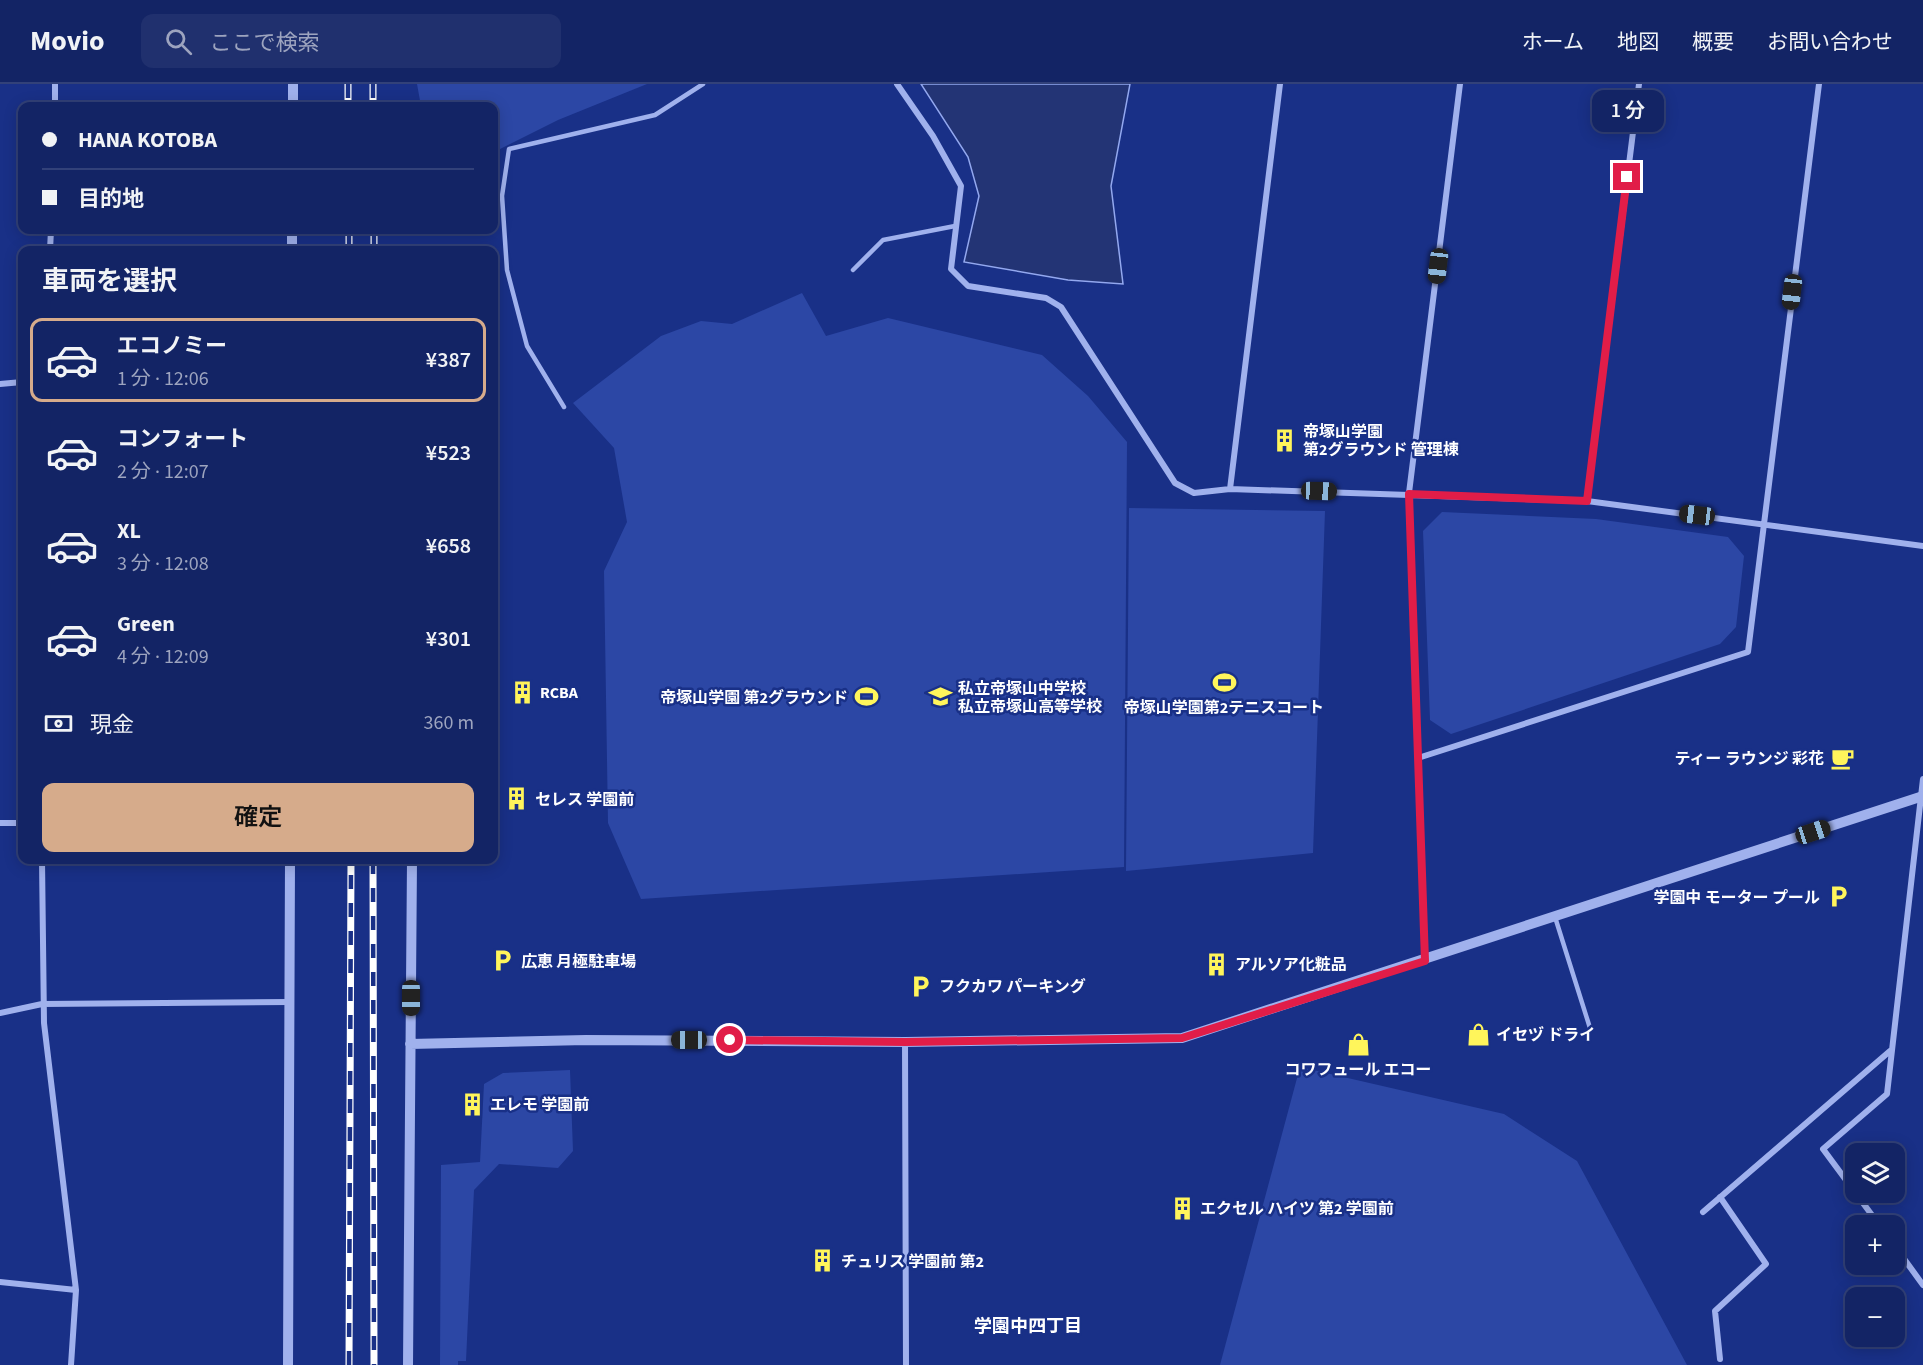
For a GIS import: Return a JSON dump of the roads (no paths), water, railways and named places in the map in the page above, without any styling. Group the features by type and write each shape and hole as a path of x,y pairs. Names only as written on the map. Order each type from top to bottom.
{"street":[{"path":"55,84 55,102"},
{"path":"293,84 293,102"},
{"path":"897,84 933,136 961,186 951,269 968,286 1046,298 1061,307 1175,483 1194,493 1230,489 1587,501 1923,546"},
{"path":"1230,489 1280,84"},
{"path":"1425,961 1409,494 1460,84"},
{"path":"1587,501 1639,84"},
{"path":"1418,758 1748,652 1762,524 1819,84"},
{"path":"0,384 18,382"},
{"path":"1872,1215 1823,1149 1887,1094 1890,1051 1923,779"},
{"path":"410,1044 585,1040 905,1042 1182,1038 1425,961 1922,797"},
{"path":"0,823 18,823"},
{"path":"42,864 42,1004 76,1290 72,1365"},
{"path":"288,1365 290,864"},
{"path":"408,1365 412,864"},
{"path":"0,1013 42,1004 290,1002"},
{"path":"905,1042 906,1365"},
{"path":"1703,1212 1890,1051"},
{"path":"1720,1197 1766,1264 1715,1311 1720,1359"},
{"path":"1905,1260 1923,1285"},
{"path":"0,1282 76,1290"}],"lane":[{"path":"564,406 527,345 507,270 502,196 508,149 655,115 703,84"},
{"path":"853,270 883,240 955,226"},
{"path":"1555,917 1590,1028"}],"railway":[{"path":"348,84 348,102"},
{"path":"373,84 373,102"},
{"path":"349,234 349,246"},
{"path":"374,234 374,246"},
{"path":"349,1365 351,864"},
{"path":"373,864 374,1365"}],"place":[{"name":"帝塚山学園 第2グラウンド 管理棟","path":"1285,440"},
{"name":"帝塚山学園第2テニスコート","path":"1224,682"},
{"name":"RCBA","path":"522,692"},
{"name":"帝塚山学園 第2グラウンド","path":"866,697"},
{"name":"私立帝塚山中学校 私立帝塚山高等学校","path":"940,697"},
{"name":"ティー ラウンジ 彩花","path":"1842,758"},
{"name":"セレス 学園前","path":"517,799"},
{"name":"学園中 モーター プール","path":"1838,897"},
{"name":"広恵 月極駐車場","path":"503,961"},
{"name":"アルソア化粧品","path":"1217,964"},
{"name":"フクカワ パーキング","path":"921,986"},
{"name":"イセヅ ドライ","path":"1478,1034"},
{"name":"コワフュール エコー","path":"1358,1044"},
{"name":"エレモ 学園前","path":"472,1104"},
{"name":"エクセル ハイツ 第2 学園前","path":"1182,1208"},
{"name":"チュリス 学園前 第2","path":"823,1261"}],"district":[{"name":"学園中四丁目","path":"1028,1326"}]}
